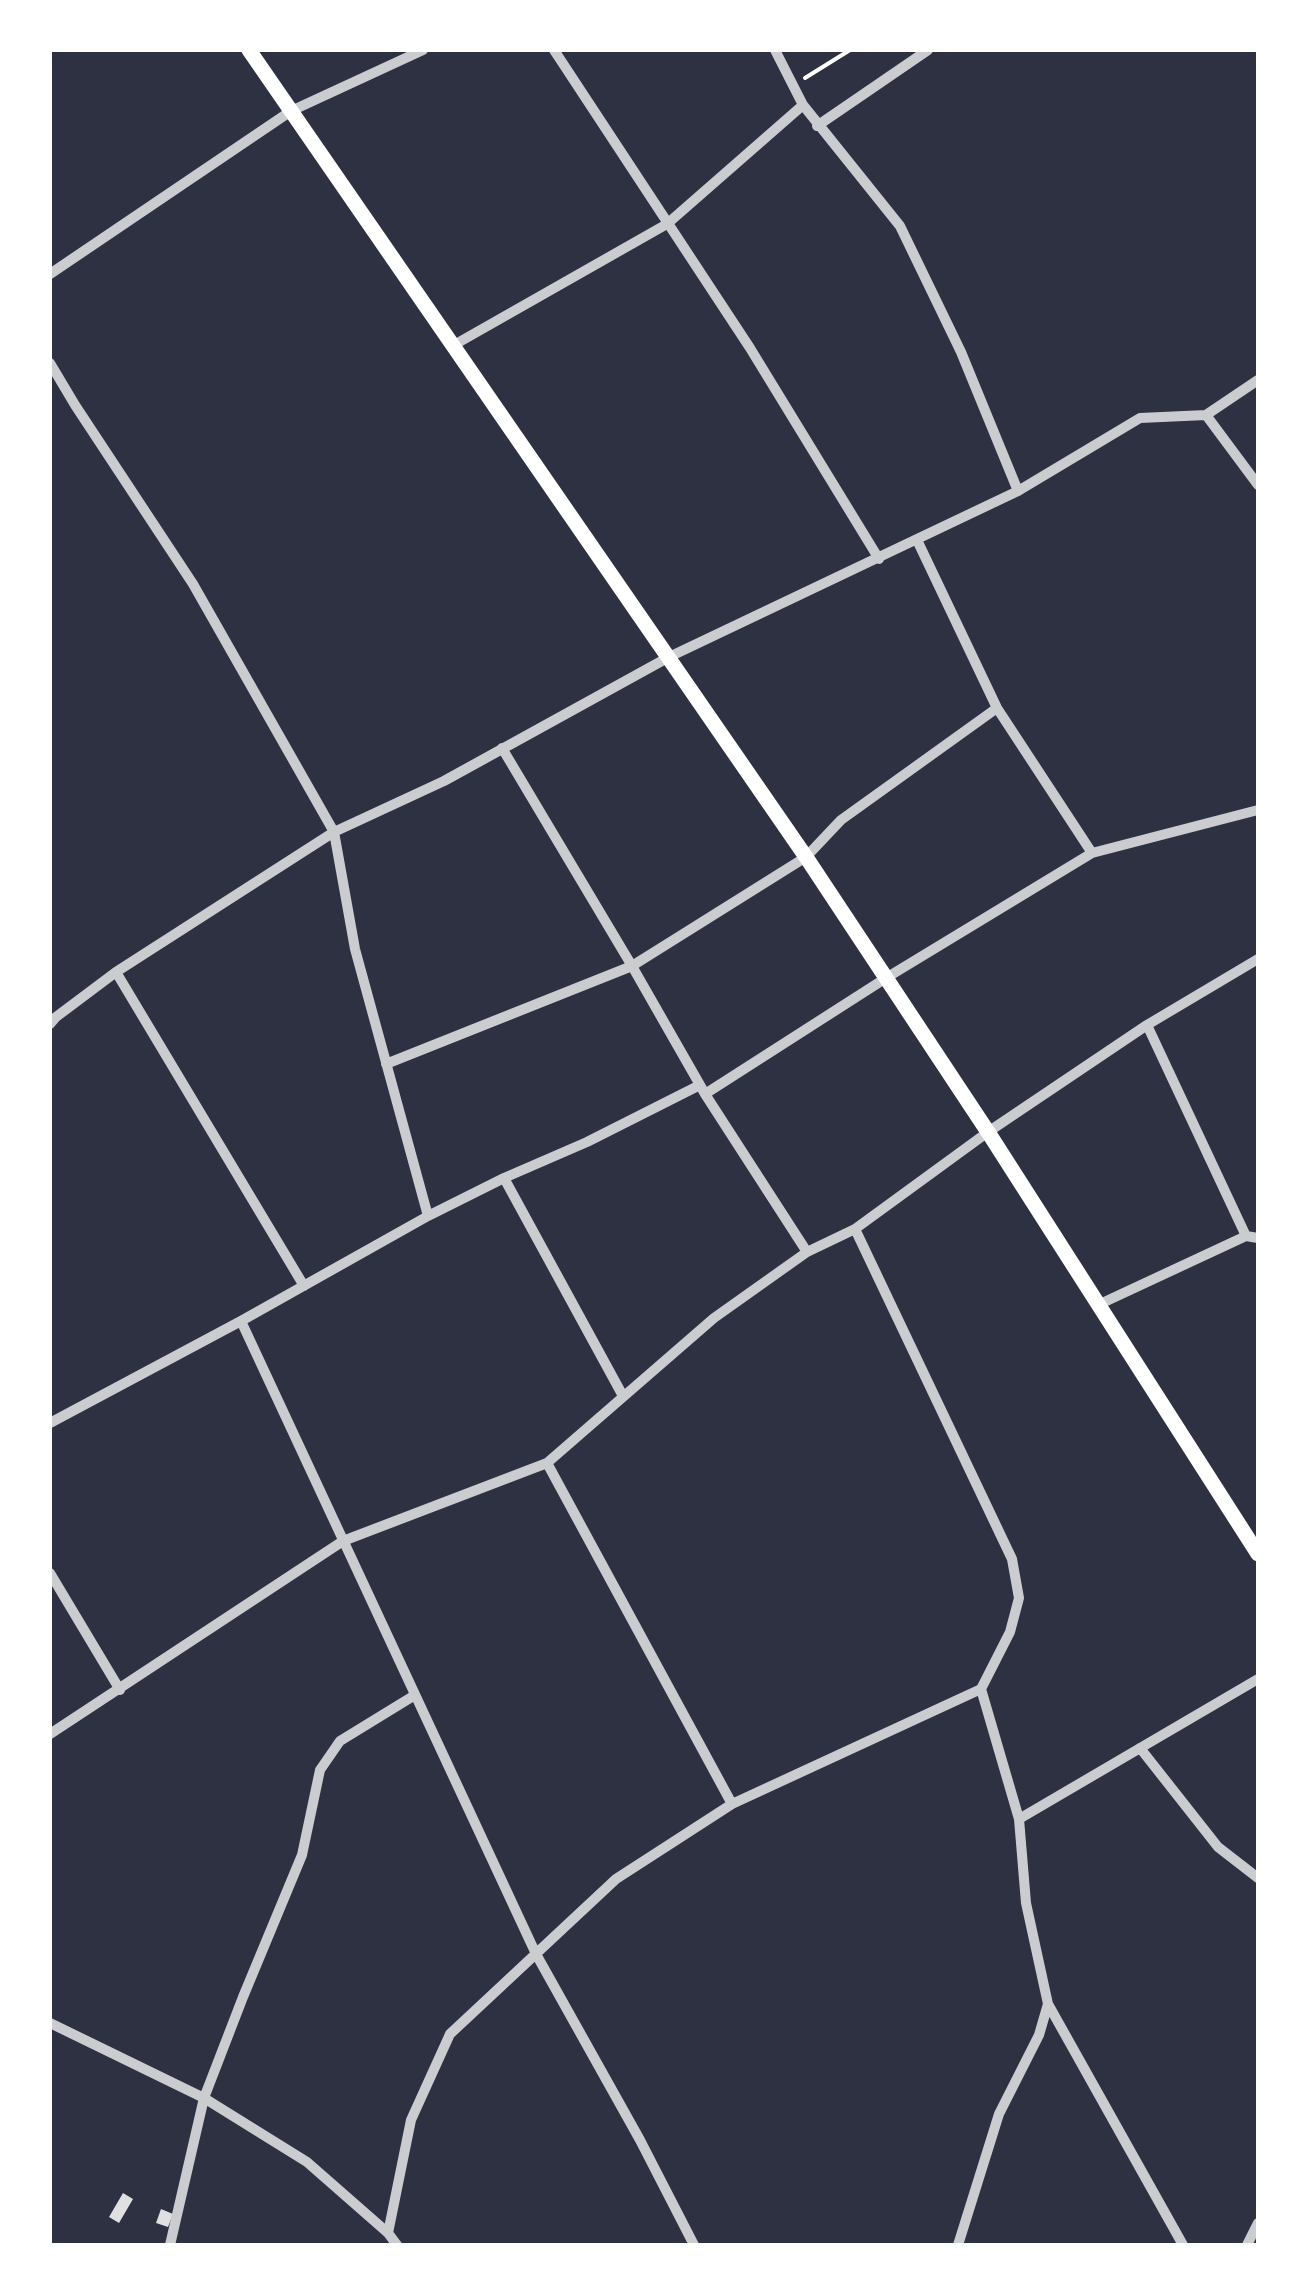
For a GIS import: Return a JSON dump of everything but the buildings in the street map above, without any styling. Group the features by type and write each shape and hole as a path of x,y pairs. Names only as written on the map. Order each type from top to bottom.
{"highway":[{"path":"249,50 806,857 1100,1304 1258,1554"}],"street":[{"path":"50,274 292,111 423,50"},
{"path":"554,50 750,348 879,559"},
{"path":"775,50 817,126 900,226 961,352 1018,491"},
{"path":"817,126 928,50"},
{"path":"454,345 667,224 803,105"},
{"path":"50,363 194,584 334,832 354,949 428,1216"},
{"path":"52,1020 116,972 334,832 444,781 669,658 1018,491 1140,418 1206,416 1258,380"},
{"path":"1206,416 1258,486"},
{"path":"917,540 997,708 1092,853"},
{"path":"386,1064 632,966 806,857 841,820 997,708"},
{"path":"502,748 702,1089 807,1252"},
{"path":"50,1423 428,1216 702,1089 1092,853 1258,810"},
{"path":"50,1734 343,1540 547,1463 714,1318 807,1252 855,1229 988,1132 1147,1025 1258,959"},
{"path":"116,972 304,1286"},
{"path":"1100,1304 1252,1237 1147,1025"},
{"path":"504,1178 623,1396"},
{"path":"388,2233 411,2120 450,2034 616,1879 732,1804 981,1689 1010,1632 1020,1598 1012,1559 855,1229"},
{"path":"242,1321 536,1954 694,2245"},
{"path":"547,1463 732,1804"},
{"path":"50,1573 120,1690"},
{"path":"1020,1819 1258,1679"},
{"path":"981,1689 1020,1819 1026,1904 1048,2004 1183,2245"},
{"path":"170,2245 204,2098 302,1855 320,1770 340,1741 416,1696"},
{"path":"1140,1748 1218,1847 1258,1878"},
{"path":"958,2245 998,2114 1038,2034 1048,2004"},
{"path":"50,2023 204,2098 308,2162 388,2233 396,2245"},
{"path":"1247,2245 1258,2223"}],"path":[{"path":"792,86 850,50"}]}
